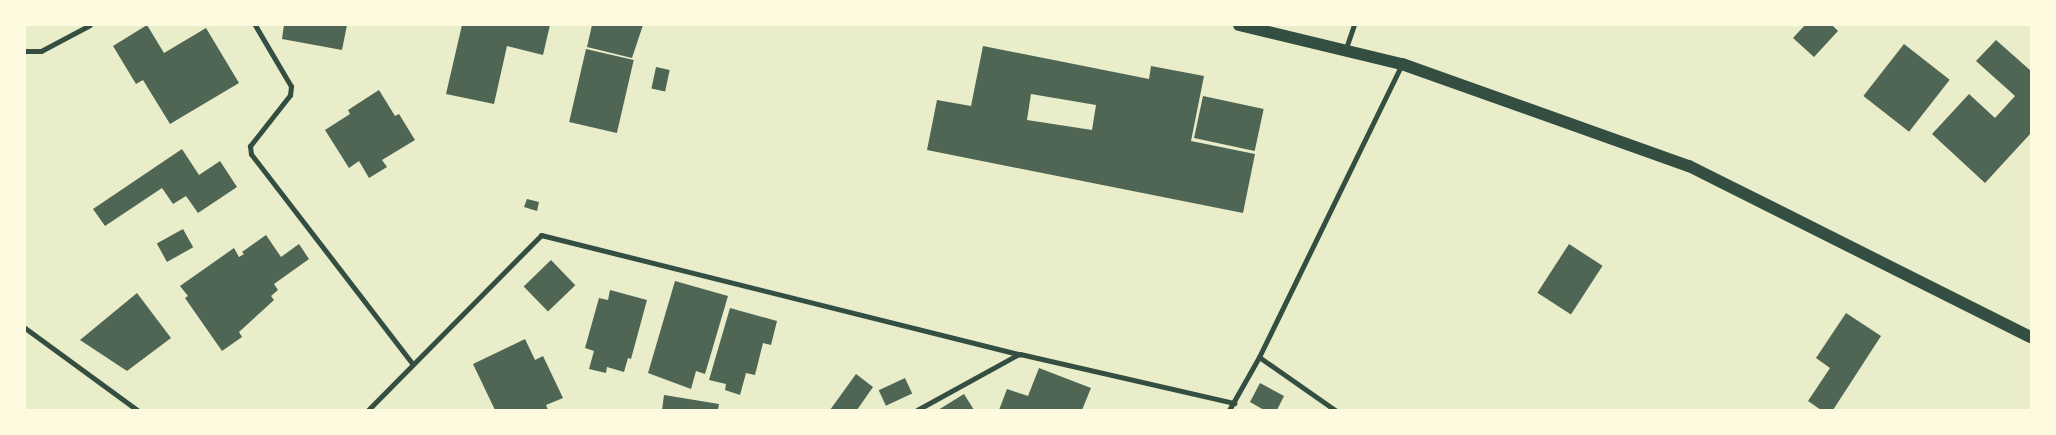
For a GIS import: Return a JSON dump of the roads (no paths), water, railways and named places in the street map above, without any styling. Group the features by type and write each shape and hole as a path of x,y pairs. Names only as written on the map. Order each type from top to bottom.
{"main road":[{"path":"1238,25 1346,48 1402,64 1689,166 2031,337"}],"street":[{"path":"25,51 41,51 90,25"},
{"path":"255,25 291,86 290,95 250,146 251,154 412,363"},
{"path":"1346,48 1354,25"},
{"path":"1230,410 1259,357 1402,64"},
{"path":"368,410 412,363 541,235 1020,354 1234,403"},
{"path":"25,328 137,410"},
{"path":"917,410 1020,354"},
{"path":"1259,357 1335,410"}]}
